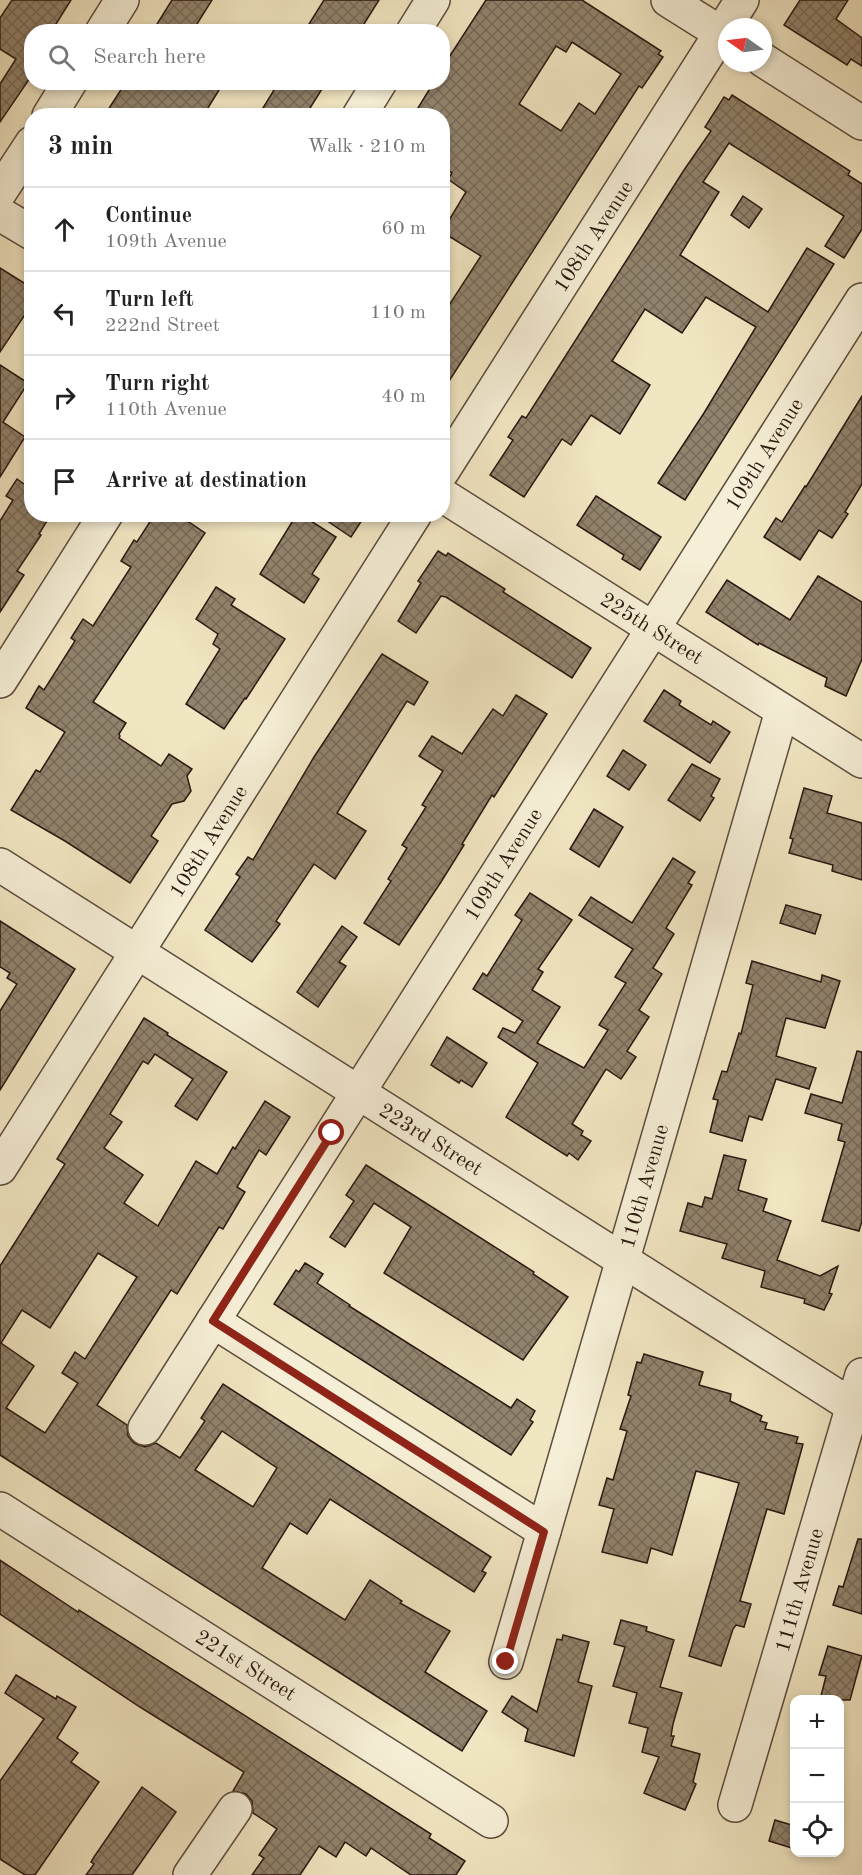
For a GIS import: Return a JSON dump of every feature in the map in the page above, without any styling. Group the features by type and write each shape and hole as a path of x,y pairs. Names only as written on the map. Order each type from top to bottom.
{"street":[{"path":"107,24 122,0"},
{"path":"418,24 433,0"},
{"path":"668,0 718,31"},
{"name":"108th Avenue","path":"733,18 742,0"},
{"name":"108th Avenue","path":"450,460 718,44"},
{"path":"772,66 862,123"},
{"path":"54,108 65,90"},
{"path":"364,108 375,90"},
{"path":"0,192 24,155"},
{"path":"0,214 24,228"},
{"name":"109th Avenue","path":"145,1428 862,300"},
{"name":"225th Street","path":"450,500 862,761"},
{"path":"0,681 101,522"},
{"name":"108th Avenue","path":"0,1168 410,522"},
{"name":"110th Avenue","path":"506,1662 782,711"},
{"name":"223rd Street","path":"0,865 857,1409"},
{"path":"213,1321 544,1532"},
{"name":"111th Avenue","path":"735,1805 857,1409 862,1375"},
{"name":"221st Street","path":"0,1509 491,1821"},
{"path":"190,1875 235,1809"}],"building":[{"path":"12,0 71,0 56,24 24,24 24,87 0,122 0,84 16,59 0,49 0,18"},
{"path":"172,0 212,0 197,24 157,24"},
{"path":"324,0 379,0 364,24 309,24"},
{"path":"486,0 582,0 661,51 658,54 663,57 642,88 639,86 450,380 450,304 481,256 450,237 450,219 466,192 450,180 452,173 450,172 450,108 418,108 429,90 450,90 450,56","holes":["572,42 621,74 595,114 579,103 561,131 519,104 556,46 566,52"]},
{"path":"800,0 848,0 836,19 862,38 862,66 851,59 847,65 784,25"},
{"path":"121,90 219,90 208,108 109,108"},
{"path":"274,90 321,90 310,108 263,108"},
{"path":"732,95 850,171 848,175 862,184 862,229 844,258 825,246 844,216 729,143 703,182 719,192 680,255 768,312 807,248 834,264 685,500 658,483 756,327 706,297 682,333 645,309 612,361 650,385 620,434 591,415 571,445 562,439 524,497 490,475 513,440 508,437 522,416 526,418 711,131 705,127 724,97 729,100"},
{"path":"743,196 762,209 749,228 731,215"},
{"path":"0,268 24,283 24,316 0,352"},
{"path":"0,365 24,380 24,389 3,422 24,439 0,477"},
{"path":"862,396 862,484 845,512 848,514 832,538 819,530 800,560 764,537 776,518 782,522"},
{"path":"17,479 24,484 24,522 46,522 39,534 41,535 17,571 24,575 0,612 0,521 13,500 6,496"},
{"path":"596,496 661,537 640,570 622,559 624,555 577,525"},
{"path":"150,522 189,522 205,533 93,702 126,723 119,738 161,766 169,754 192,769 187,776 191,791 184,801 172,804 151,836 158,841 130,883 65,841 11,810 36,770 40,772 65,732 26,708 39,686 44,690 75,641 71,638 83,619 93,626 131,567 121,561 134,540 137,542"},
{"path":"292,522 313,522 336,537 312,574 319,579 304,603 260,574"},
{"path":"329,522 361,522 351,537"},
{"path":"438,551 446,556 448,553 505,589 503,592 591,648 572,678 446,597 441,596 416,633 398,621 421,583 418,581"},
{"path":"818,576 862,602 862,659 846,696 825,686 827,678 759,643 758,645 706,612 727,580 790,620"},
{"path":"216,587 235,599 231,605 285,639 224,729 186,704 220,649 213,644 218,634 196,619"},
{"path":"382,654 428,682 414,705 407,701 337,813 366,831 335,879 314,864 276,921 280,924 252,962 205,930 240,877 236,874 248,857 253,860 314,757"},
{"path":"664,690 681,701 679,705 711,725 713,721 730,732 710,763 644,721"},
{"path":"516,695 547,714 494,797 492,795 462,844 464,845 399,945 364,923 391,881 388,879 407,848 402,845 426,807 422,805 443,771 419,756 432,736 462,754 493,709 503,716"},
{"path":"623,750 646,765 629,790 607,776"},
{"path":"692,764 720,779 711,796 714,798 700,821 668,800"},
{"path":"804,788 832,796 827,813 862,823 862,880 832,871 833,865 789,853 793,839 790,838"},
{"path":"594,809 623,827 599,867 570,849"},
{"path":"673,858 695,872 688,883 692,885 666,928 674,934 653,968 662,974 639,1010 649,1017 627,1051 636,1057 621,1079 606,1069 572,1124 583,1131 581,1135 591,1141 578,1160 569,1153 567,1156 506,1117 538,1063 498,1037 503,1028 515,1033 523,1021 473,989 483,973 487,976 522,920 515,915 530,893 572,920 538,969 543,972 532,990 560,1007 537,1043 584,1068 608,1030 599,1025 626,983 615,977 633,949 579,915 591,897 632,923"},
{"path":"786,905 821,915 815,934 780,923"},
{"path":"0,921 75,969 0,1090 0,1011 17,984 7,978 10,973 0,967"},
{"path":"342,926 357,937 339,962 346,966 318,1007 297,992"},
{"path":"752,961 821,982 822,975 840,981 825,1028 786,1018 776,1056 816,1068 809,1089 776,1079 762,1120 749,1116 742,1141 710,1132 718,1100 713,1099 722,1071 727,1072 739,1033 741,1034 753,985 746,983"},
{"path":"144,1018 227,1072 197,1120 175,1106 193,1079 155,1054 148,1064 143,1061 110,1114 122,1122 104,1148 143,1175 124,1203 158,1226 196,1161 217,1174 265,1101 290,1117 266,1155 259,1150 237,1187 245,1192 223,1229 219,1227 177,1294 171,1290 97,1405 127,1425 128,1436 134,1443 145,1447 156,1443 180,1458 205,1421 201,1418 223,1384 491,1557 482,1571 486,1573 474,1592 330,1499 307,1534 290,1523 262,1568 345,1620 370,1580 402,1601 400,1603 450,1631 425,1672 487,1711 462,1751 0,1455 0,1266 65,1164 57,1159","holes":["98,1253 137,1277 85,1359 75,1352 62,1373 78,1383 45,1433 6,1408 34,1366 1,1343 22,1310 50,1328","222,1431 277,1468 253,1507 195,1470"]},
{"path":"447,1037 487,1063 472,1087 461,1080 459,1083 431,1065"},
{"path":"857,1051 862,1052 862,1221 859,1231 822,1221 845,1142 838,1140 842,1124 805,1113 811,1094 842,1103"},
{"path":"724,1155 746,1160 738,1190 767,1199 763,1211 791,1221 777,1260 820,1276 838,1266 829,1293 832,1294 824,1310 804,1303 805,1299 761,1287 765,1271 722,1258 727,1244 680,1231 688,1203 702,1207 705,1197 712,1199"},
{"path":"366,1165 534,1272 533,1274 568,1297 523,1360 384,1273 411,1227 374,1203 345,1247 330,1237 354,1201 346,1195"},
{"path":"305,1263 323,1274 317,1283 349,1306 511,1408 517,1399 535,1411 530,1420 533,1422 511,1455 274,1304 296,1270 299,1272"},
{"path":"644,1354 703,1372 699,1385 731,1394 730,1401 762,1416 760,1421 767,1423 765,1429 798,1437 796,1443 803,1444 784,1514 767,1509 740,1601 751,1604 744,1627 736,1625 733,1629 721,1666 689,1656 739,1483 696,1471 672,1555 651,1548 647,1563 602,1552 614,1509 599,1505 607,1478 613,1480 627,1431 620,1429 631,1396 628,1395 637,1362 641,1363"},
{"path":"858,1539 862,1539 862,1614 833,1605 839,1586 843,1587"},
{"path":"0,1560 78,1612 79,1610 431,1834 429,1838 465,1861 456,1875 411,1875 371,1848 366,1856 345,1842 336,1857 319,1846 300,1875 252,1875 264,1858 259,1855 277,1829 253,1813 252,1801 246,1794 233,1791 244,1772 140,1707 0,1614"},
{"path":"621,1620 647,1627 646,1631 674,1640 660,1687 682,1693 673,1724 671,1736 674,1736 671,1746 700,1754 693,1782 696,1784 685,1810 644,1793 659,1757 642,1752 648,1728 629,1723 637,1693 613,1686 625,1647 614,1644"},
{"path":"563,1635 589,1642 578,1682 592,1686 574,1756 525,1741 528,1729 502,1712 512,1696 537,1712 557,1639 562,1640"},
{"path":"828,1646 862,1656 850,1700 844,1700 844,1695 821,1695 826,1676 819,1675"},
{"path":"16,1675 56,1699 57,1696 76,1707 57,1738 78,1753 71,1762 99,1782 35,1875 25,1875 0,1859 0,1781 44,1719 5,1693"},
{"path":"142,1787 176,1812 132,1875 86,1875 94,1864 91,1862 94,1857"},
{"path":"775,1820 790,1824 790,1847 769,1841"}],"route":[{"path":"332,1133 213,1321 544,1532 506,1662"}]}
